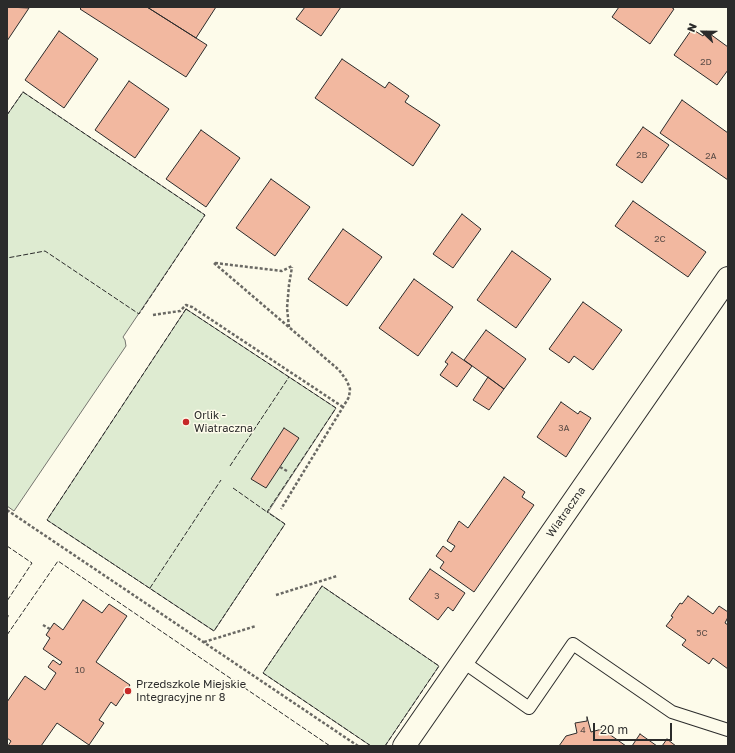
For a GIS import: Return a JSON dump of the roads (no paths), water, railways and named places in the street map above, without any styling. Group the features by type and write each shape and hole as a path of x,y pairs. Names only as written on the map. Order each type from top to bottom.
{"street":[{"name":"Wiatraczna","path":"404,746 728,278"}],"lane":[{"path":"462,661 528,708 573,644 672,712 728,730"}],"place":[{"name":"Orlik - Wiatraczna","path":"186,422"},
{"name":"Przedszkole Miejskie Integracyjne nr 8","path":"128,691"}]}
